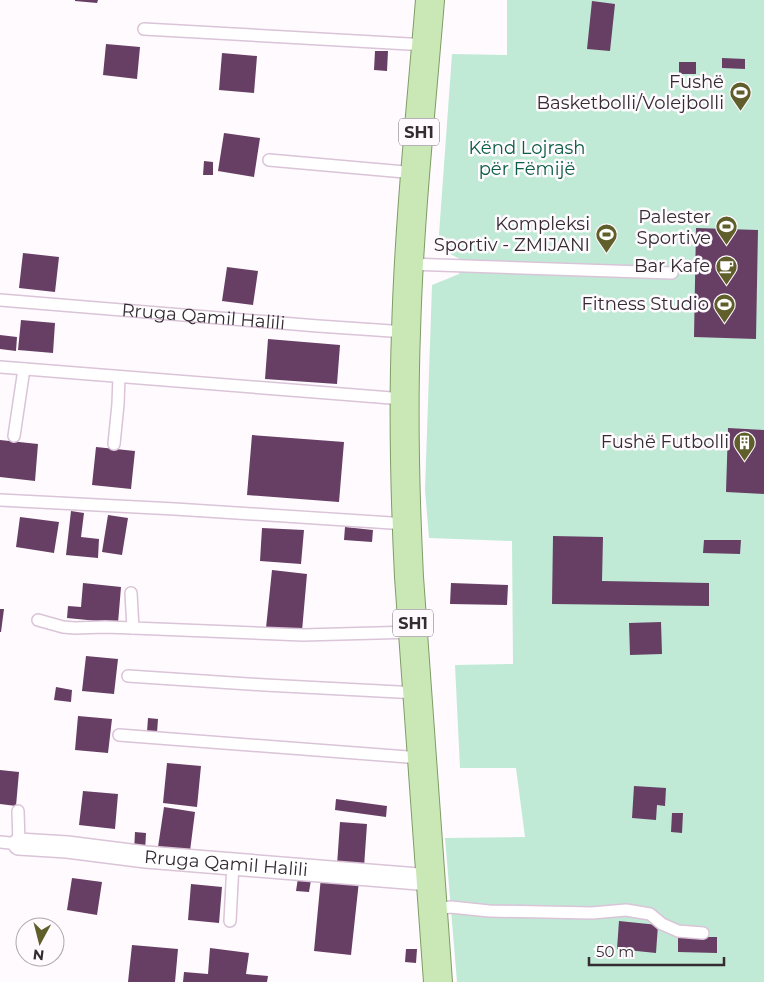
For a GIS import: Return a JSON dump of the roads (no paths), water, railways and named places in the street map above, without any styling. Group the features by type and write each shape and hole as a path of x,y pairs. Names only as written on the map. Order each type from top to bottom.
{"main road":[{"name":"SH1","path":"430,0 409,264 404,399 409,577 438,982"}],"street":[{"name":"Rruga Qamil Halili","path":"5,843 67,847 146,857 431,880"}],"lane":[{"path":"144,29 427,45"},
{"path":"269,160 416,173"},
{"path":"409,264 672,274"},
{"name":"Rruga Qamil Halili","path":"0,300 308,326 406,332"},
{"path":"0,367 404,399"},
{"path":"14,436 24,369"},
{"path":"114,444 120,376"},
{"path":"0,500 175,508 407,524"},
{"path":"131,594 133,628"},
{"path":"38,620 63,627 75,628 105,627 303,635 414,632"},
{"path":"128,676 418,693"},
{"path":"119,735 422,758"},
{"path":"5,843 18,811"},
{"path":"230,922 233,864"},
{"path":"433,909 450,907 489,911 592,913 626,910 650,914 662,924 678,931 703,933"}],"place":[{"name":"Fushë Basketbolli/Volejbolli","path":"740,111"},
{"name":"Palester Sportive","path":"727,246"},
{"name":"Kompleksi Sportiv - ZMIJANI","path":"606,253"},
{"name":"Bar Kafe","path":"726,285"},
{"name":"Fitness Studio","path":"725,323"},
{"name":"Fushë Futbolli","path":"745,461"}],"park label":[{"name":"Kënd Lojrash për Fëmijë","path":"527,158"}]}
